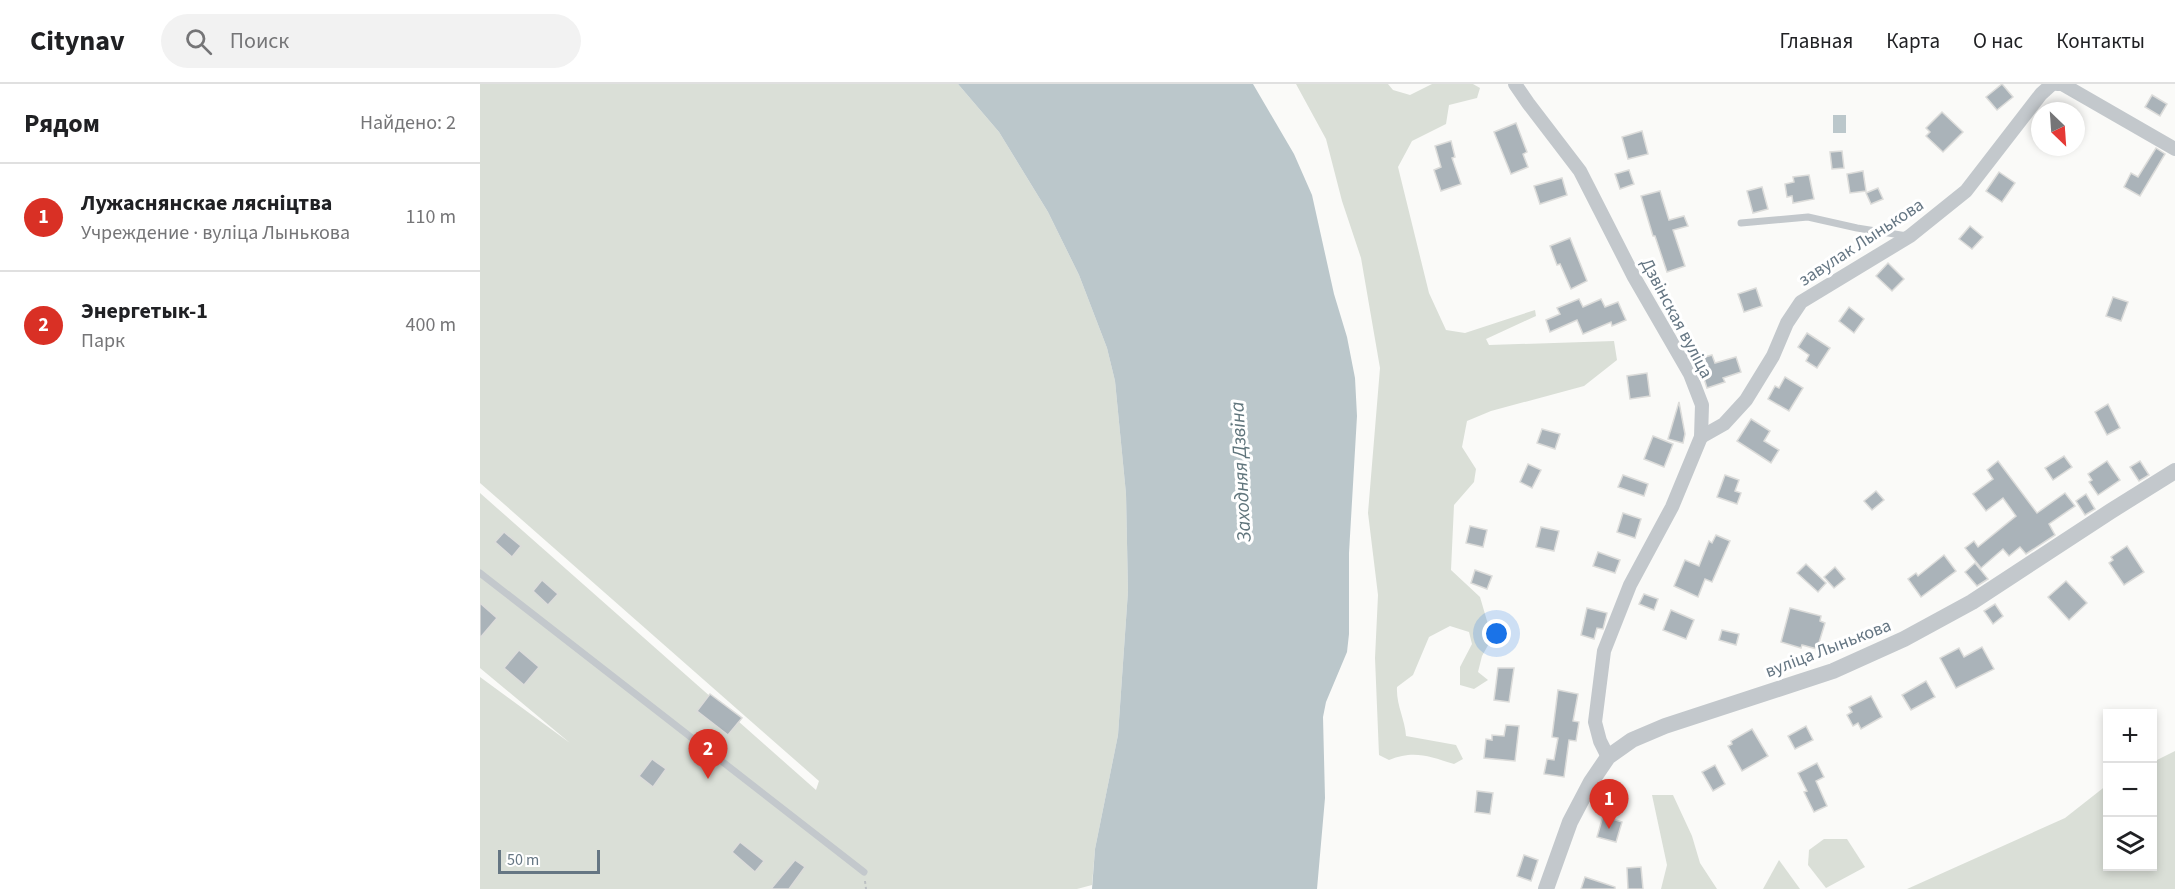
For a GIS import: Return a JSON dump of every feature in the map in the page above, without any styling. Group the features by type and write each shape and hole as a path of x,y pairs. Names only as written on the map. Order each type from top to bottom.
{"street":[{"name":"Дзвінская вуліца","path":"1515,84 1580,171 1634,277 1690,374 1702,405 1701,437 1672,507 1630,585 1604,651 1595,722 1600,741 1608,757"},
{"name":"завулак Лынькова","path":"1701,437 1724,424 1746,400 1773,356 1788,323 1801,302 1910,236 1966,191 2041,94 2052,84"},
{"path":"2057,84 2062,84 2175,149"},
{"name":"вуліца Лынькова","path":"1546,889 1570,822 1591,782 1608,757 1632,740 1665,726 1833,671 1904,639 1972,602 2175,471"}],"lane":[{"path":"1741,223 1808,217 1857,228 1910,236"},
{"path":"480,573 864,872"}],"shaded area":[{"path":"480,84 958,84 999,132 1048,212 1079,275 1107,348 1115,381 1126,494 1128,591 1118,735 1095,849 1092,885 1077,889 480,889 480,677 570,743 480,668 480,493 816,790 819,781 480,483"},
{"path":"1296,84 1388,84 1393,90 1410,95 1432,84 1473,84 1480,88 1477,98 1449,105 1446,124 1412,141 1398,167 1429,293 1446,330 1465,333 1535,310 1536,316 1486,339 1489,345 1614,341 1617,360 1584,386 1491,411 1467,421 1462,447 1476,469 1474,482 1454,505 1451,570 1480,597 1492,638 1482,656 1478,672 1488,680 1474,689 1460,685 1460,667 1472,644 1469,632 1450,626 1429,637 1413,675 1397,687 1406,736 1456,745 1463,759 1454,764 1421,755 1406,755 1389,760 1379,755 1375,658 1378,595 1368,513 1380,368 1361,258 1342,201 1326,139"},
{"path":"2175,751 2175,889 1907,889 2065,818 2103,788 2103,871 2157,871 2157,760"},
{"path":"1652,795 1673,795 1692,836 1700,863 1717,889 1661,889 1667,865"},
{"path":"1824,839 1847,839 1865,867 1826,888 1808,865 1809,850"},
{"path":"1779,860 1800,889 1763,889"}],"water":[{"name":"Заходняя Дзвіна","path":"958,84 1253,84 1294,154 1312,195 1334,294 1347,337 1355,378 1357,416 1349,553 1349,634 1347,652 1326,702 1323,717 1325,798 1317,889 1092,889 1095,849 1118,735 1128,591 1126,494 1115,381 1107,348 1079,275 1048,212 999,132"},
{"path":"1833,115 1846,115 1846,133 1833,133"}],"building":[{"path":"2002,84 2013,97 1997,110 1986,97"},
{"path":"2152,95 2167,104 2160,116 2145,107"},
{"path":"1942,112 1963,132 1943,152 1926,136 1930,132 1926,128"},
{"path":"1516,123 1527,152 1523,154 1528,167 1511,174 1494,132"},
{"path":"1642,131 1648,154 1628,159 1622,137"},
{"path":"1451,141 1455,157 1452,158 1461,184 1441,191 1434,170 1441,167 1435,146"},
{"path":"2156,148 2165,154 2140,196 2124,187 2131,173 2138,177"},
{"path":"1842,151 1844,168 1832,169 1830,152"},
{"path":"1629,170 1634,184 1620,189 1615,174"},
{"path":"1863,171 1866,191 1850,193 1847,174"},
{"path":"1999,172 2015,183 2002,202 1986,191"},
{"path":"1809,175 1814,199 1793,203 1792,196 1787,197 1785,184 1794,182 1793,177"},
{"path":"1562,178 1567,195 1540,204 1534,186"},
{"path":"1762,187 1768,209 1753,213 1747,191"},
{"path":"1878,188 1883,199 1871,204 1866,193"},
{"path":"1660,191 1669,220 1684,216 1688,226 1673,230 1685,266 1667,272 1641,196"},
{"path":"1970,226 1983,237 1972,249 1959,239"},
{"path":"1570,238 1587,281 1571,289 1560,264 1557,265 1550,246"},
{"path":"1888,263 1904,279 1892,291 1876,276"},
{"path":"1756,288 1762,306 1744,312 1738,294"},
{"path":"2113,297 2128,302 2121,321 2106,316"},
{"path":"1579,299 1583,307 1601,299 1605,307 1618,302 1626,320 1612,326 1611,322 1583,334 1577,320 1550,332 1546,320 1560,314 1557,308"},
{"path":"1849,307 1864,319 1854,333 1839,321"},
{"path":"1807,333 1830,348 1817,368 1806,361 1809,355 1798,347"},
{"path":"1712,355 1715,363 1736,357 1741,372 1723,378 1725,382 1707,388 1698,359"},
{"path":"1647,373 1650,396 1630,399 1627,376"},
{"path":"1785,377 1803,388 1789,411 1768,399 1775,386 1779,388"},
{"path":"1679,402 1685,434 1683,443 1668,439"},
{"path":"2108,404 2120,428 2107,435 2095,412"},
{"path":"1751,419 1770,431 1764,441 1779,450 1771,463 1737,441"},
{"path":"1542,429 1560,434 1555,449 1537,443"},
{"path":"1653,436 1673,444 1664,467 1644,459"},
{"path":"2064,456 2072,467 2053,480 2045,468"},
{"path":"1998,461 2037,513 2065,493 2075,506 2049,524 2055,535 2026,554 2020,547 2009,556 2003,549 1981,568 1965,548 1974,541 1978,547 2016,516 2003,498 1986,511 1973,494 1993,479 1987,470"},
{"path":"2107,461 2120,480 2098,495 2089,482 2092,480 2088,474"},
{"path":"2140,461 2149,475 2139,481 2130,467"},
{"path":"1528,464 1541,470 1532,488 1520,482"},
{"path":"1623,475 1648,484 1644,496 1618,487"},
{"path":"1725,475 1739,480 1735,491 1741,493 1737,504 1717,497"},
{"path":"1876,491 1884,500 1872,510 1864,501"},
{"path":"2086,494 2095,509 2085,515 2076,501"},
{"path":"1623,513 1641,519 1635,538 1617,532"},
{"path":"1470,526 1487,530 1483,547 1466,543"},
{"path":"1541,527 1559,531 1554,551 1536,547"},
{"path":"504,532 521,546 512,557 495,542"},
{"path":"1716,535 1730,541 1712,582 1705,579 1698,597 1674,586 1685,560 1699,566 1709,541 1712,543"},
{"path":"2127,546 2144,572 2124,585 2109,563 2113,560 2111,557"},
{"path":"1598,552 1620,560 1615,573 1593,566"},
{"path":"1944,555 1956,571 1921,597 1908,579 1916,573 1918,576"},
{"path":"1975,563 1988,579 1977,586 1965,572"},
{"path":"1806,564 1826,583 1818,592 1797,573"},
{"path":"1835,567 1845,579 1834,588 1824,577"},
{"path":"1475,570 1492,576 1487,589 1471,583"},
{"path":"542,580 558,594 548,605 533,591"},
{"path":"2066,581 2087,603 2069,620 2048,597"},
{"path":"1644,594 1658,599 1654,610 1639,604"},
{"path":"480,603 497,618 480,638"},
{"path":"1995,604 2003,616 1993,624 1984,611"},
{"path":"1587,608 1607,613 1603,629 1597,628 1594,639 1581,635"},
{"path":"1790,608 1821,616 1820,621 1825,623 1817,649 1802,645 1801,648 1781,642"},
{"path":"1671,610 1694,620 1686,639 1663,630"},
{"path":"1722,630 1739,634 1736,645 1719,640"},
{"path":"1982,647 1994,669 1956,688 1940,658 1959,648 1964,657"},
{"path":"519,650 539,667 524,685 504,668"},
{"path":"1498,668 1514,668 1509,702 1494,700"},
{"path":"1926,681 1935,697 1911,710 1902,695"},
{"path":"1558,690 1578,694 1573,721 1579,722 1576,741 1569,740 1564,777 1544,774 1547,759 1554,760 1558,738 1552,737"},
{"path":"710,694 742,718 728,735 697,711"},
{"path":"1871,696 1882,717 1861,729 1858,723 1853,726 1847,715 1852,712 1849,707"},
{"path":"1506,725 1519,726 1515,761 1484,758 1486,739 1492,740 1492,735 1504,736"},
{"path":"1806,726 1813,740 1795,749 1788,736"},
{"path":"1752,729 1768,756 1742,771 1728,746 1732,744 1731,741"},
{"path":"652,759 666,769 653,787 639,776"},
{"path":"1817,763 1824,777 1816,781 1827,806 1814,812 1798,773"},
{"path":"1715,765 1725,784 1713,791 1702,772"},
{"path":"1477,791 1493,793 1490,814 1475,812"},
{"path":"1603,816 1622,822 1616,842 1597,837"},
{"path":"740,842 764,861 755,872 732,852"},
{"path":"1524,855 1538,860 1531,881 1517,876"},
{"path":"795,860 805,867 789,889 771,889"},
{"path":"1641,867 1643,889 1628,889 1627,868"},
{"path":"1585,877 1615,887 1615,889 1581,889"}],"place":[{"name":"Энергетык-1","path":"708,779"},
{"name":"Лужаснянскае лясніцтва","path":"1609,829"}]}
